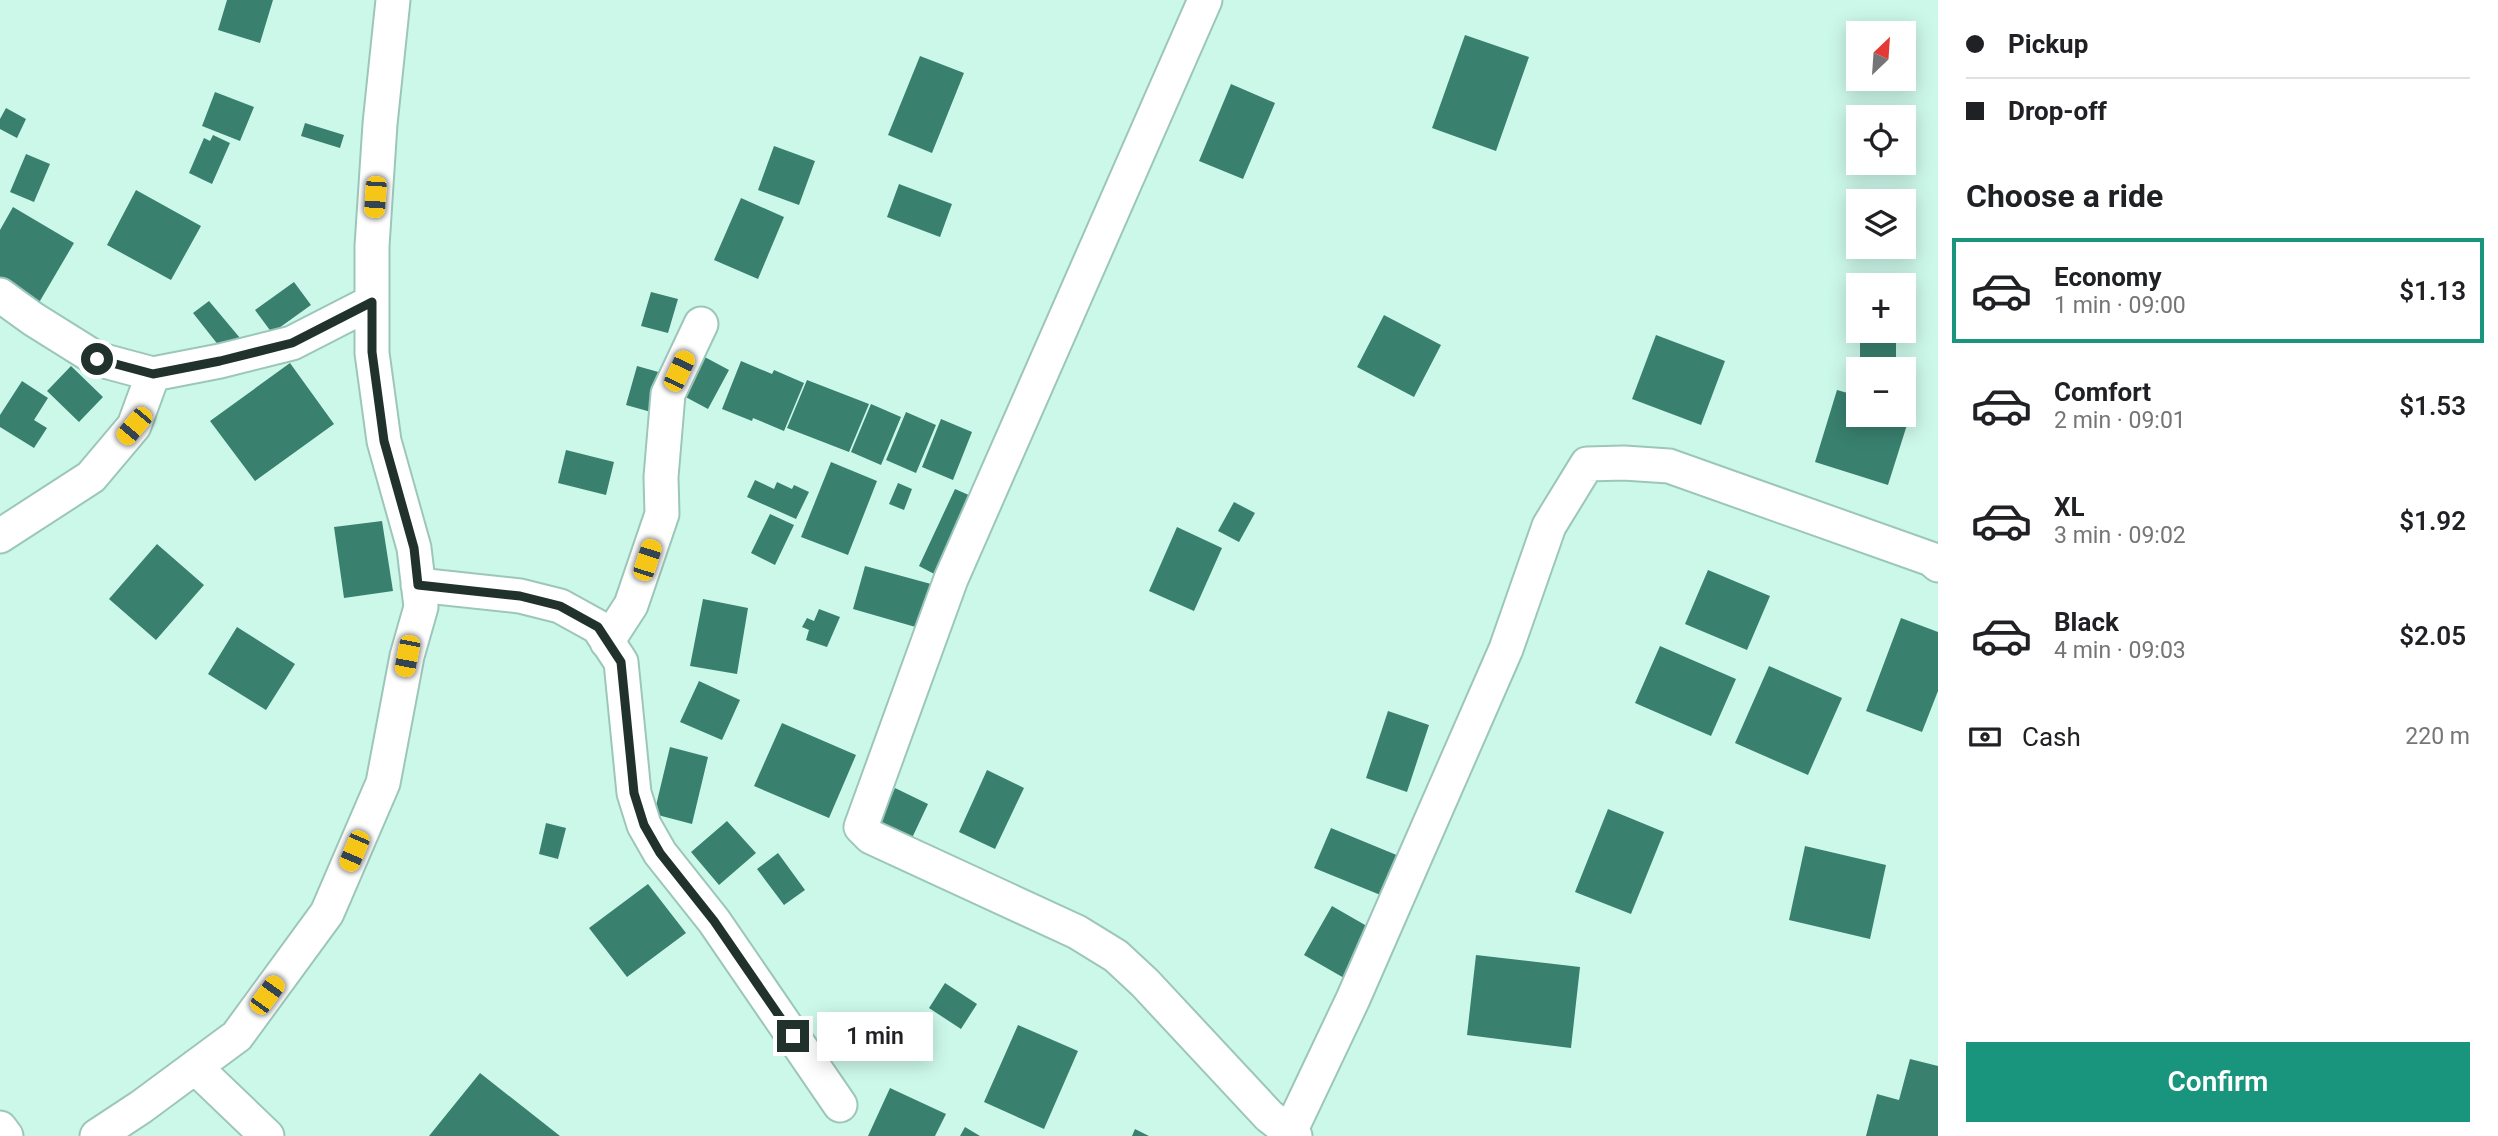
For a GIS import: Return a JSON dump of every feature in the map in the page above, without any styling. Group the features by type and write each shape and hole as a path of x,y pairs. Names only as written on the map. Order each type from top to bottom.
{"street":[{"path":"97,1136 237,1036 327,913 383,783 407,656 421,607 414,548 384,441 372,352 372,246 380,124 394,0"},
{"path":"1205,0 951,579 861,827 871,837 1077,932 1116,956 1145,983 1269,1116 1291,1135 1506,649 1549,526 1587,464 1669,466 1931,559 1938,565"},
{"path":"0,295 97,359 153,374 292,343 372,302"},
{"path":"607,642 631,605 662,514 661,477 668,394 701,324"},
{"path":"0,536 91,477 134,426 153,374"},
{"path":"418,585 520,596 560,606 598,627 621,662 634,793 644,825 660,853 708,913 840,1105"},
{"path":"195,1067 267,1136"},
{"path":"0,1128 6,1136"}],"building":[{"path":"227,0 273,0 260,43 218,30"},
{"path":"1465,35 1529,57 1496,151 1432,128"},
{"path":"920,56 964,73 932,153 888,135"},
{"path":"1231,84 1275,103 1243,179 1199,161"},
{"path":"215,92 254,107 240,141 202,126"},
{"path":"6,108 26,119 17,138 0,129 0,119"},
{"path":"305,123 344,135 340,148 301,136"},
{"path":"213,135 230,143 212,184 189,173 204,138 210,141"},
{"path":"774,146 815,161 799,205 758,190"},
{"path":"26,154 50,164 34,202 10,192"},
{"path":"899,184 952,204 940,237 887,217"},
{"path":"136,190 201,226 171,280 107,245"},
{"path":"741,198 784,217 758,279 714,260"},
{"path":"13,207 74,243 37,306 0,284 0,230"},
{"path":"294,282 311,305 272,333 255,310"},
{"path":"651,292 678,299 668,333 641,326"},
{"path":"209,301 240,338 223,351 193,313"},
{"path":"1384,315 1441,345 1414,397 1357,367"},
{"path":"1656,335 1725,361 1701,425 1632,399"},
{"path":"1860,343 1896,343 1896,357 1860,357"},
{"path":"701,355 729,370 708,409 680,394"},
{"path":"741,361 772,374 774,370 804,383 784,431 722,409"},
{"path":"290,363 334,424 255,481 210,421"},
{"path":"71,366 103,397 79,422 47,391"},
{"path":"637,366 662,373 651,412 626,405"},
{"path":"807,380 869,404 849,452 787,428"},
{"path":"22,381 48,398 34,420 47,428 34,448 0,427 0,415"},
{"path":"1837,390 1846,393 1846,427 1906,427 1888,485 1815,462"},
{"path":"871,404 901,417 881,465 851,452"},
{"path":"906,412 936,425 916,473 886,460"},
{"path":"941,419 972,432 953,480 922,467"},
{"path":"566,450 614,462 606,495 558,483"},
{"path":"831,462 877,481 848,555 801,537"},
{"path":"755,480 774,489 777,482 792,489 794,485 809,492 796,519 747,497"},
{"path":"898,483 912,489 904,510 889,504"},
{"path":"955,489 978,499 940,577 919,566"},
{"path":"1234,502 1255,513 1239,542 1218,531"},
{"path":"770,514 794,525 775,565 751,553"},
{"path":"382,521 393,591 344,598 334,527"},
{"path":"1177,527 1222,548 1194,611 1149,591"},
{"path":"157,544 204,585 156,640 109,599"},
{"path":"865,566 931,584 919,628 853,609"},
{"path":"1708,570 1770,596 1747,650 1685,624"},
{"path":"703,599 748,608 737,674 690,666"},
{"path":"819,609 840,617 827,647 806,640 809,630 802,627 807,618 814,621"},
{"path":"1901,618 1938,632 1938,691 1922,732 1866,711"},
{"path":"237,627 295,664 266,710 208,674"},
{"path":"1660,646 1736,679 1711,736 1635,703"},
{"path":"1769,666 1842,698 1808,775 1735,743"},
{"path":"699,681 740,700 722,740 680,722"},
{"path":"1388,711 1429,725 1407,792 1366,778"},
{"path":"782,723 856,755 829,818 754,786"},
{"path":"670,747 708,757 692,824 654,814"},
{"path":"987,770 1024,788 995,849 959,832"},
{"path":"895,788 928,804 912,838 879,823"},
{"path":"1608,809 1664,832 1631,914 1575,892"},
{"path":"727,821 756,853 719,885 691,852"},
{"path":"546,823 566,828 558,859 539,854"},
{"path":"1331,828 1399,856 1383,896 1314,868"},
{"path":"1805,846 1886,865 1870,939 1789,920"},
{"path":"778,853 805,890 784,905 757,869"},
{"path":"648,884 686,933 627,977 589,928"},
{"path":"1332,906 1379,933 1351,982 1304,955"},
{"path":"1476,955 1580,967 1571,1048 1467,1035"},
{"path":"945,983 977,1004 961,1029 929,1008"},
{"path":"1018,1025 1078,1051 1044,1129 984,1102"},
{"path":"1910,1059 1938,1066 1938,1136 1866,1136 1877,1094 1899,1100"},
{"path":"480,1073 560,1136 429,1136"},
{"path":"890,1088 946,1114 935,1136 868,1136"},
{"path":"965,1127 980,1136 960,1136"},
{"path":"1135,1129 1149,1136 1132,1136"}],"route":[{"path":"97,359 153,374 220,361 292,343 372,302 372,352 384,441 414,548 418,585 520,596 560,606 598,627 621,662 634,793 644,825 660,853 714,921 793,1036"}]}
